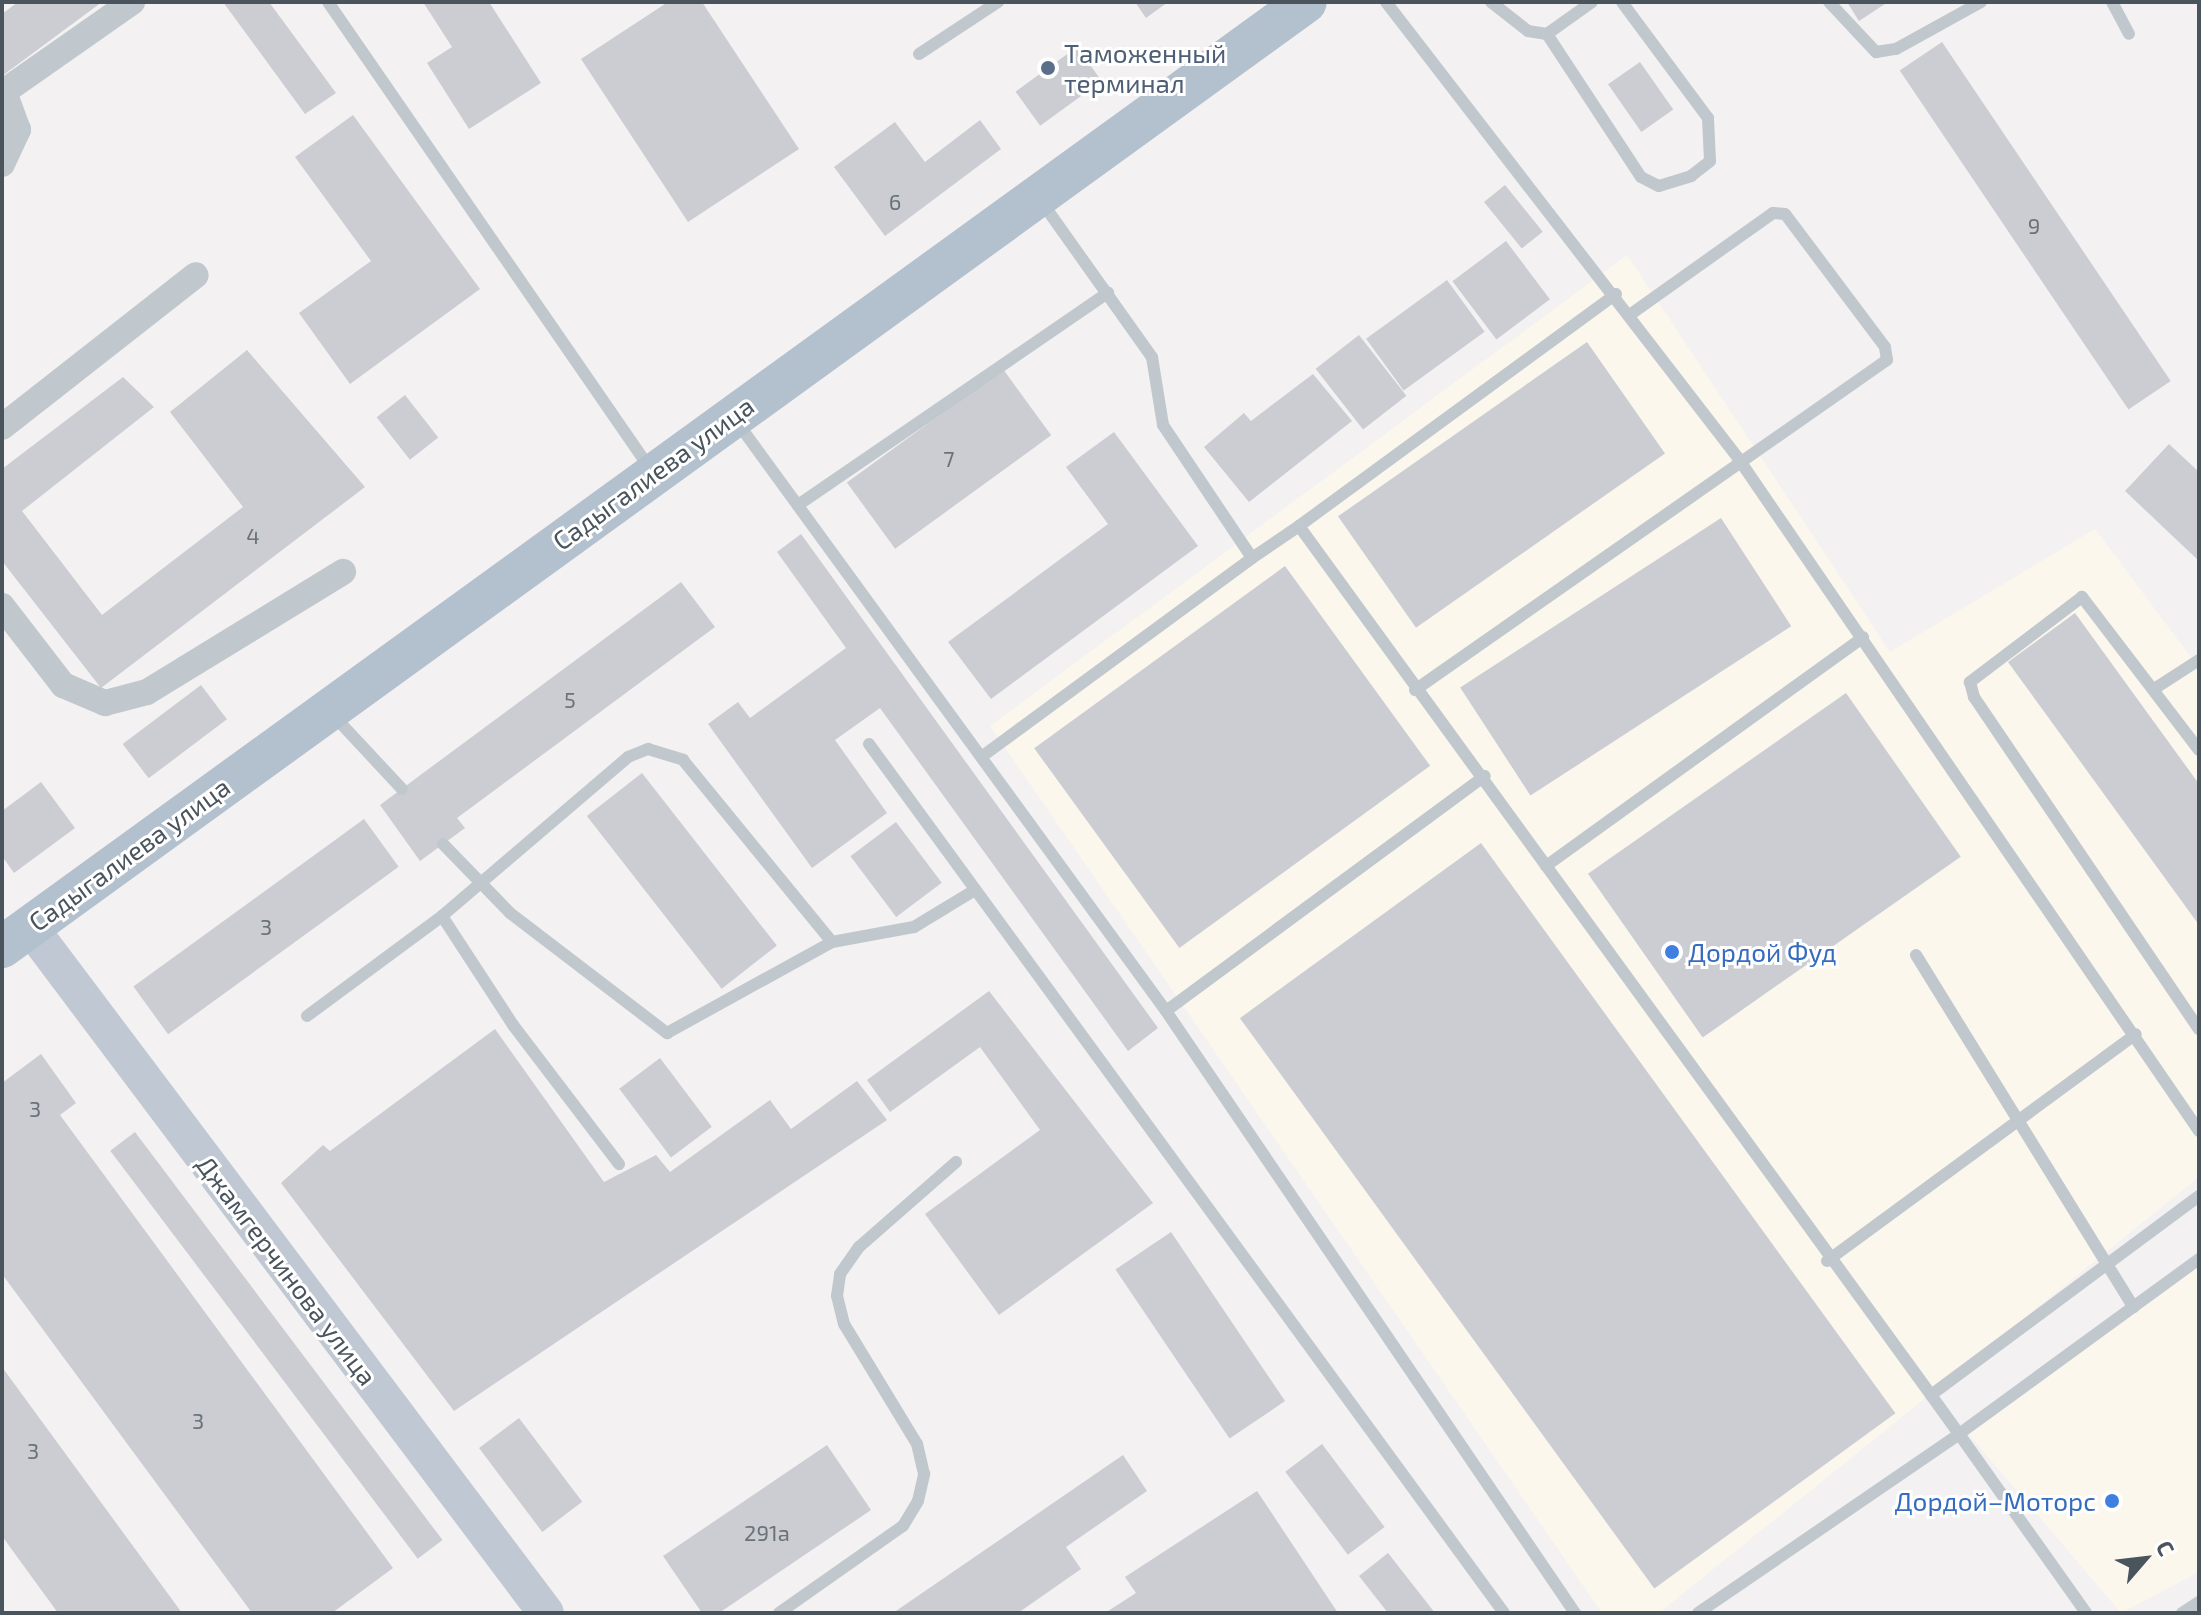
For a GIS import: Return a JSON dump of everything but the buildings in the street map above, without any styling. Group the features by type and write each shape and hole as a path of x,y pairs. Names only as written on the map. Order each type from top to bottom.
{"main road":[{"name":"Садыгалиева улица","path":"16,937 1035,193 1301,3"}],"street":[{"path":"2,164 18,130 3,92 132,2"},
{"path":"2,427 196,275"},
{"path":"2,606 63,685 105,703 147,692 343,572"},
{"name":"Джамгерчинова улица","path":"16,937 546,1613"}],"lane":[{"path":"328,2 654,474"},
{"path":"919,54 998,2"},
{"path":"1386,2 1616,294 1738,458 2136,1034 2199,1131"},
{"path":"1491,2 1528,31 1547,34 1592,2"},
{"path":"1547,34 1641,177 1659,186 1691,176 1710,161 1708,118 1622,2"},
{"path":"1829,2 1876,52 1896,49 1981,2"},
{"path":"2112,2 2129,34"},
{"path":"1035,193 1152,357 1167,433 1252,558"},
{"path":"1415,690 1738,458 1887,360 1876,335 1785,214 1773,213 1631,314"},
{"path":"798,505 1108,293"},
{"path":"984,755 1616,294"},
{"path":"732,416 984,755 1166,1011 1575,1613"},
{"path":"1299,526 1415,690 1485,776 1827,1261 1931,1395 2086,1613"},
{"path":"2199,750 2082,597 1970,682 1974,697 2199,1029"},
{"path":"1546,866 1863,637"},
{"path":"2154,689 2199,660"},
{"path":"327,709 402,789"},
{"path":"869,744 1504,1613"},
{"path":"307,1016 442,916 628,757 670,751 832,942"},
{"path":"1166,1011 1485,776"},
{"path":"443,844 478,885 667,1033 832,942 914,927 975,890"},
{"path":"442,916 513,1025 619,1164"},
{"path":"1916,955 2133,1307"},
{"path":"1827,1261 2021,1123 2136,1034"},
{"path":"779,1613 903,1526 918,1501 924,1474 917,1444 844,1324 837,1296 840,1274 859,1247 956,1162"},
{"path":"1931,1395 2199,1196"},
{"path":"1698,1613 1959,1434 2199,1259"},
{"path":"2182,1613 2199,1602"}],"shaded area":[{"name":"Дордой Фуд","path":"1627,255 1890,652 2095,529 2199,668 2199,1177 1659,1613 1602,1613 990,726"},
{"name":"Дордой–Моторс","path":"2199,1265 2199,1572 2121,1613 1965,1430"}],"place":[{"name":"Таможенный терминал","path":"1048,68"},
{"name":"Дордой Фуд","path":"1672,952"},
{"name":"Дордой–Моторс","path":"2112,1501"}]}
